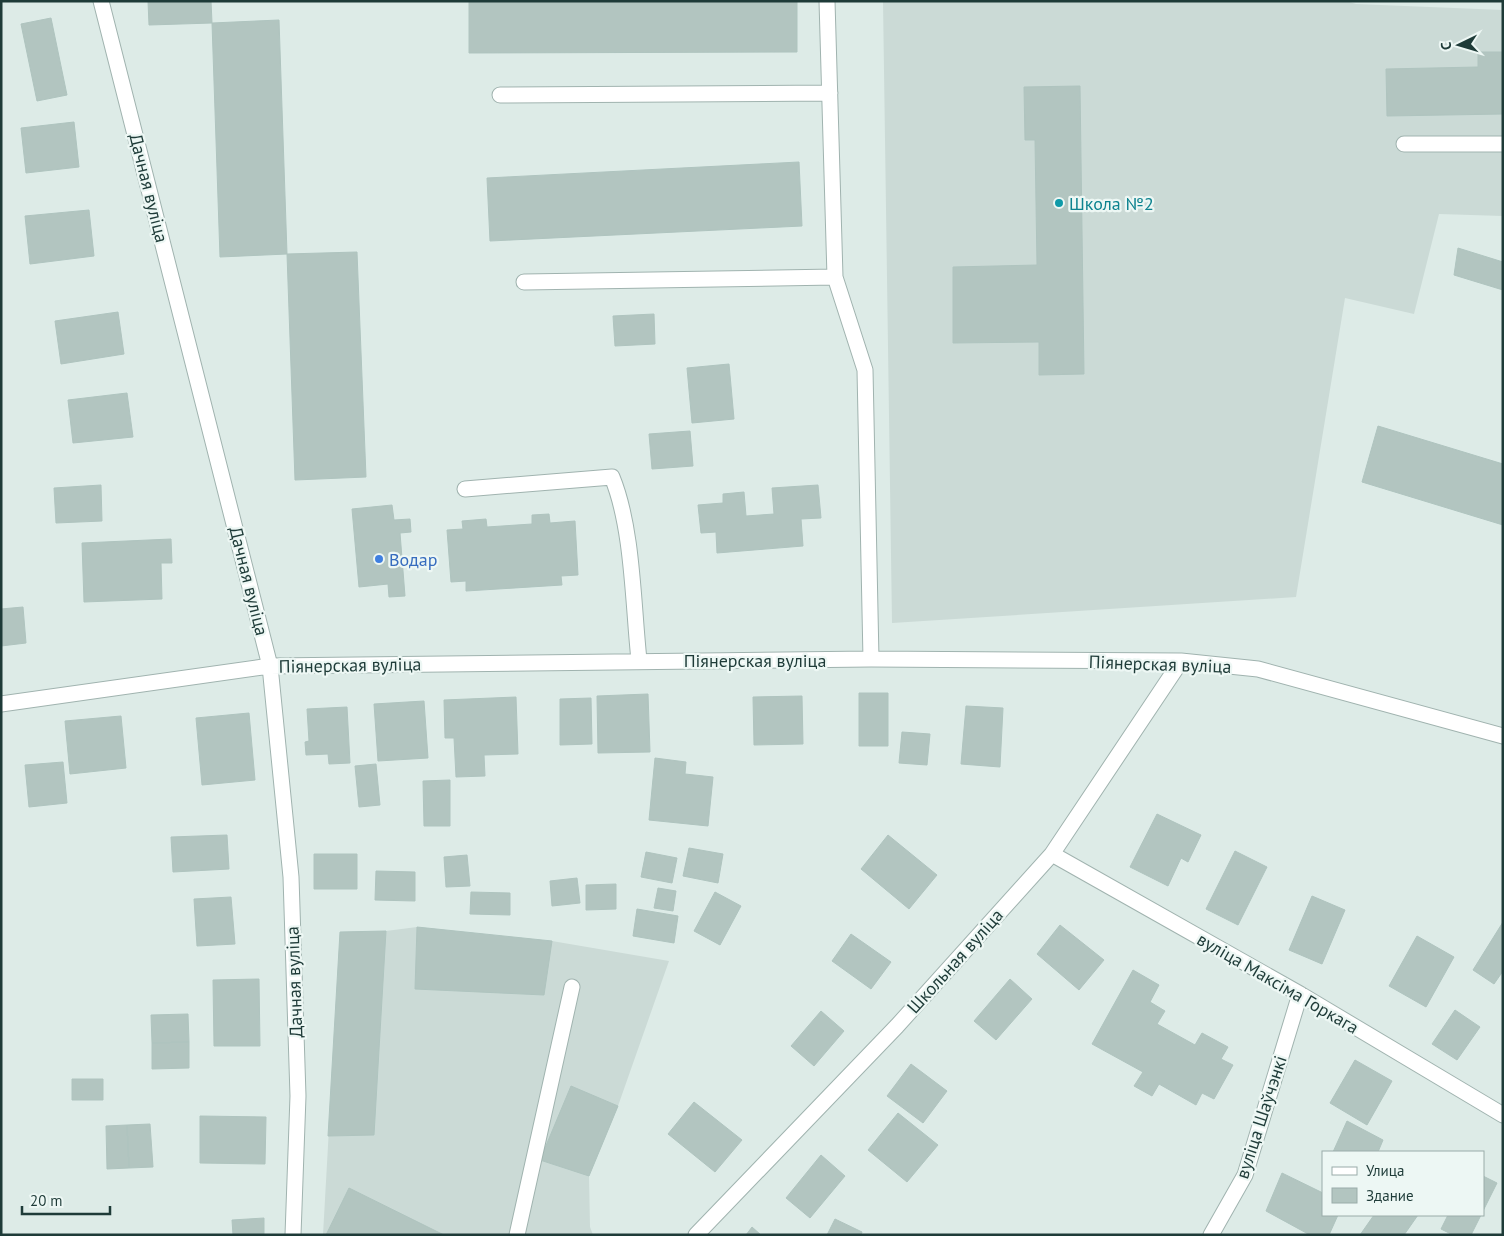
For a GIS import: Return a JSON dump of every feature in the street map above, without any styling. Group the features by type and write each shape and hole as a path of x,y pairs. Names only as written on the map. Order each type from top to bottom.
{"street":[{"name":"Дачная вуліца","path":"101,1 270,666 291,877 298,1096 293,1235"},
{"path":"827,1 835,277 865,370 871,659"},
{"path":"500,95 830,93"},
{"path":"1404,144 1503,144"},
{"path":"524,282 835,277"},
{"path":"465,489 612,478 620,498 626,535 639,660"},
{"name":"Піянерская вуліца","path":"1,704 270,666 639,660 1181,661 1258,669 1503,736"},
{"name":"Школьная вуліца","path":"696,1235 896,1026 1052,854 1181,661"},
{"name":"вуліца Максіма Горкага","path":"1052,854 1300,994 1503,1115"},
{"path":"517,1235 572,987"},
{"name":"вуліца Шаўчэнкі","path":"1211,1235 1245,1175 1300,994"}],"shaded area":[{"path":"883,1 1346,1 1356,4 1503,10 1503,216 1439,214 1414,314 1345,298 1296,597 892,623"},
{"path":"417,927 552,941 669,961 618,1106 589,1176 590,1227 593,1235 323,1235 340,932 386,931"}],"building":[{"path":"148,1 211,1 212,23 149,25"},
{"path":"469,1 797,1 797,52 469,53"},
{"path":"51,18 67,95 37,101 21,24"},
{"path":"279,20 287,254 220,257 212,23"},
{"path":"1478,52 1503,52 1503,114 1387,116 1386,69 1478,67"},
{"name":"Школа №2","path":"1080,86 1084,374 1039,375 1039,342 953,343 953,267 1037,265 1035,140 1025,140 1024,87"},
{"path":"74,122 79,167 26,173 21,128"},
{"path":"799,162 802,226 490,241 487,178"},
{"path":"89,210 94,256 30,264 25,216"},
{"path":"1458,248 1503,262 1503,290 1454,275"},
{"path":"357,252 366,477 295,480 287,254"},
{"path":"118,312 124,354 61,364 55,321"},
{"path":"654,314 655,344 615,346 613,316"},
{"path":"729,364 734,419 692,423 687,368"},
{"path":"127,393 133,437 73,443 68,400"},
{"path":"1378,426 1503,464 1503,525 1362,482"},
{"path":"690,431 693,466 652,469 649,434"},
{"path":"101,485 102,521 56,523 54,488"},
{"path":"818,485 821,518 801,519 803,546 717,553 716,532 701,533 698,505 723,503 723,494 744,492 746,516 774,514 772,488"},
{"name":"Водар","path":"392,505 394,520 410,519 411,532 400,533 405,596 389,597 388,584 359,587 352,509"},
{"path":"549,514 550,523 575,521 578,575 561,576 562,585 466,591 466,581 451,582 447,530 463,529 462,521 486,519 487,527 532,524 532,515"},
{"path":"171,539 172,563 161,563 162,599 84,602 82,543"},
{"path":"23,607 26,643 1,646 1,609"},
{"path":"859,693 888,693 888,746 859,746"},
{"path":"648,694 650,752 598,753 597,696"},
{"path":"802,696 803,744 754,745 753,697"},
{"path":"516,697 518,754 484,755 485,776 456,777 454,738 445,738 444,700"},
{"path":"591,698 592,744 560,745 560,699"},
{"path":"424,701 428,758 378,761 374,704"},
{"path":"966,706 1003,708 1000,767 961,764"},
{"path":"347,707 350,763 329,764 328,754 306,755 305,742 309,741 307,709"},
{"path":"249,713 255,780 202,785 196,718"},
{"path":"121,716 126,768 70,774 65,721"},
{"path":"902,732 930,734 927,765 899,763"},
{"path":"655,758 686,762 685,774 713,777 708,826 649,820"},
{"path":"63,762 67,803 29,807 25,765"},
{"path":"376,764 380,805 359,807 355,766"},
{"path":"450,780 450,826 424,826 423,781"},
{"path":"1157,814 1201,835 1188,862 1181,858 1168,886 1130,867"},
{"path":"227,835 229,869 173,872 171,837"},
{"path":"888,835 937,875 909,909 861,869"},
{"path":"689,848 723,854 718,883 683,876"},
{"path":"1235,851 1267,867 1238,925 1206,909"},
{"path":"646,852 677,858 672,883 641,877"},
{"path":"314,854 357,854 357,889 314,889"},
{"path":"467,855 470,886 446,887 444,857"},
{"path":"376,871 415,872 415,901 375,900"},
{"path":"577,878 580,903 552,906 550,881"},
{"path":"616,884 616,909 586,910 586,885"},
{"path":"658,888 676,891 673,911 654,908"},
{"path":"471,892 510,893 510,915 470,914"},
{"path":"715,892 741,906 720,945 694,931"},
{"path":"1312,896 1345,910 1322,964 1289,950"},
{"path":"231,897 235,944 197,946 194,899"},
{"path":"637,909 678,916 674,943 633,936"},
{"path":"1503,922 1503,971 1494,984 1473,970"},
{"path":"1060,925 1104,960 1079,990 1037,954"},
{"path":"417,927 552,941 544,995 415,989"},
{"path":"386,931 374,1135 328,1136 340,932"},
{"path":"851,934 891,962 871,989 832,961"},
{"path":"1417,936 1454,957 1426,1007 1389,986"},
{"path":"1133,970 1159,985 1150,1002 1165,1011 1157,1024 1195,1045 1202,1033 1228,1047 1221,1059 1233,1065 1214,1099 1202,1093 1196,1105 1159,1084 1152,1096 1134,1086 1143,1072 1092,1044"},
{"path":"259,979 260,1046 214,1046 213,980"},
{"path":"1010,979 1032,999 996,1040 974,1021"},
{"path":"1455,1010 1480,1027 1457,1060 1432,1044"},
{"path":"821,1011 844,1031 814,1066 791,1046"},
{"path":"188,1014 189,1042 152,1043 151,1015"},
{"path":"189,1042 189,1068 152,1069 152,1043"},
{"path":"1355,1060 1392,1081 1367,1125 1330,1103"},
{"path":"911,1064 947,1091 923,1123 887,1096"},
{"path":"72,1079 103,1079 103,1100 72,1100"},
{"path":"571,1086 618,1106 589,1176 540,1160"},
{"path":"694,1102 742,1140 715,1172 668,1134"},
{"path":"898,1113 938,1145 907,1182 868,1150"},
{"path":"200,1116 266,1117 265,1164 200,1163"},
{"path":"1347,1121 1383,1140 1378,1151 1333,1151"},
{"path":"150,1124 153,1167 129,1168 127,1125"},
{"path":"127,1125 129,1168 107,1169 106,1126"},
{"path":"821,1155 845,1176 810,1218 786,1198"},
{"path":"1282,1173 1322,1193 1322,1216 1338,1216 1329,1235 1310,1235 1266,1211"},
{"path":"1484,1176 1497,1183 1484,1209"},
{"path":"349,1188 444,1235 326,1235"},
{"path":"1373,1216 1417,1216 1404,1235 1360,1235"},
{"path":"1448,1216 1480,1216 1471,1235 1453,1235 1441,1229"},
{"path":"264,1218 264,1235 233,1235 232,1220"},
{"path":"835,1219 862,1232 861,1235 827,1235"},
{"path":"752,1227 761,1235 746,1235"}],"place":[{"name":"Школа №2","path":"1059,203"},
{"name":"Водар","path":"379,559"}]}
